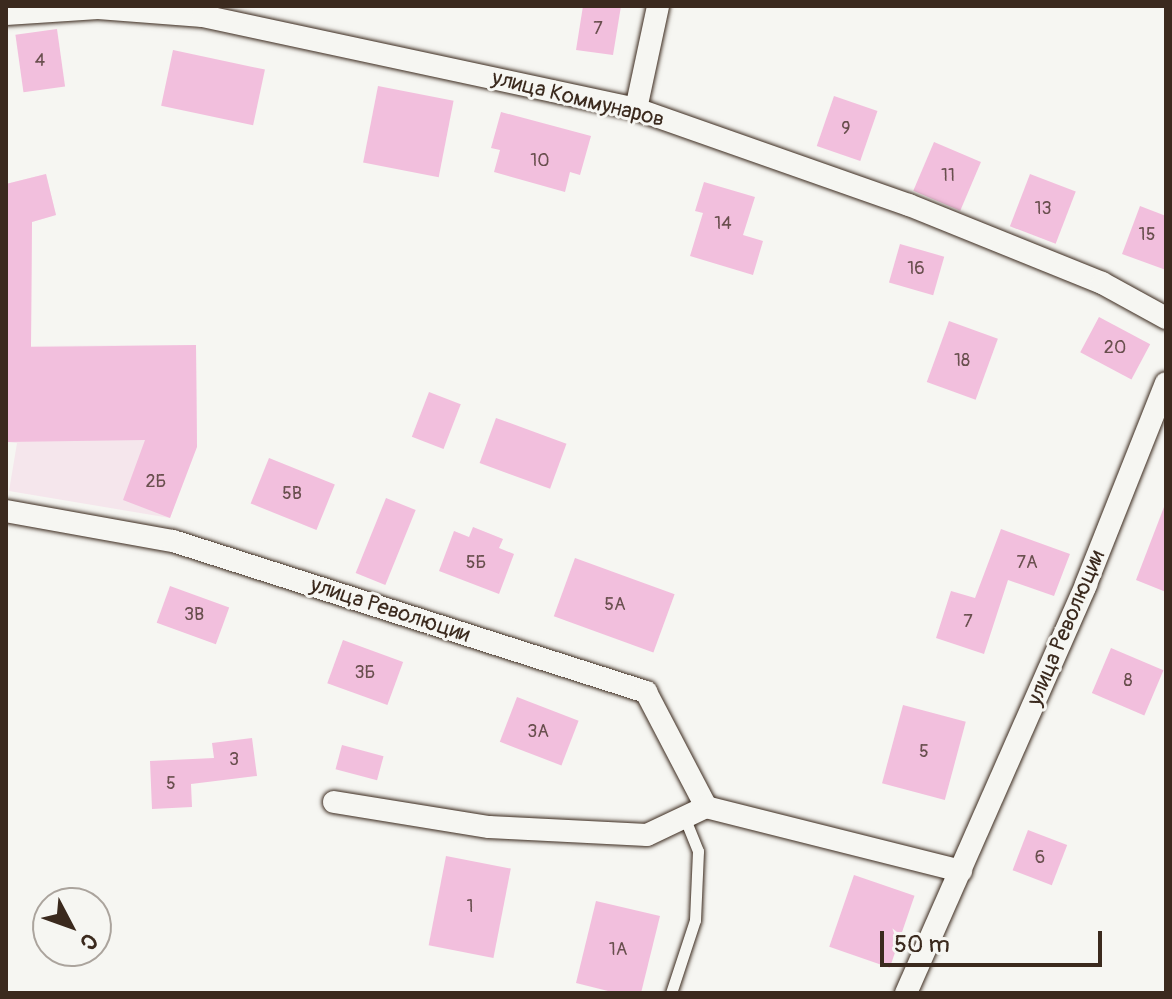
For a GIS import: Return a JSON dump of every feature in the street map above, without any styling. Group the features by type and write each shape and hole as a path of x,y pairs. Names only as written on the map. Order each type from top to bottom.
{"street":[{"path":"636,109 658,6"},
{"name":"улица Коммунаров","path":"6,14 98,8 203,16 636,109 923,211 1102,283 1166,318"},
{"name":"улица Революции","path":"906,993 1086,584 1166,383"},
{"name":"улица Революции","path":"6,511 173,541 646,692 706,807"},
{"path":"334,802 489,827 647,835 706,807 961,871"}],"lane":[{"path":"671,993 695,920 698,851 684,817"}],"shaded area":[{"path":"46,174 56,215 32,222 31,346 196,345 197,440 170,518 9,491 17,443 6,442 6,184"}],"building":[{"path":"583,6 621,6 613,55 576,50"},
{"path":"57,29 65,86 23,92 15,35"},
{"path":"173,50 265,70 253,125 161,106"},
{"path":"378,86 454,101 439,177 363,163"},
{"path":"834,96 877,111 860,161 817,146"},
{"path":"501,112 591,136 580,175 570,172 565,192 494,172 500,150 491,148"},
{"path":"934,142 981,162 960,211 913,191"},
{"path":"46,174 56,215 32,222 31,347 196,345 197,447 170,518 123,500 145,440 6,442 6,184"},
{"path":"1030,174 1076,192 1056,244 1010,226"},
{"path":"704,182 755,197 743,235 763,241 753,275 690,256 703,213 695,211"},
{"path":"1140,206 1166,216 1166,270 1122,254"},
{"path":"900,244 944,257 933,295 889,282"},
{"path":"1099,317 1150,344 1131,380 1080,352"},
{"path":"949,321 998,339 976,400 927,382"},
{"path":"429,392 461,404 444,449 412,437"},
{"path":"496,418 566,444 550,489 480,463"},
{"path":"269,458 335,485 316,530 251,503"},
{"path":"386,498 416,510 385,585 356,573"},
{"path":"1166,508 1166,592 1136,580"},
{"path":"473,527 503,539 499,548 514,554 499,594 439,571 454,531 469,537"},
{"path":"1001,529 1070,554 1054,596 1008,580 984,654 936,638 951,591 975,598"},
{"path":"575,558 675,594 653,653 554,616"},
{"path":"170,586 229,608 216,644 157,623"},
{"path":"343,640 403,662 387,705 327,683"},
{"path":"1111,648 1163,670 1144,715 1092,693"},
{"path":"517,697 579,721 561,765 500,742"},
{"path":"903,705 966,722 945,800 882,783"},
{"path":"252,738 257,776 191,784 192,807 152,809 150,761 214,758 212,743"},
{"path":"342,745 384,756 377,780 336,769"},
{"path":"1028,830 1067,845 1052,885 1013,870"},
{"path":"446,856 511,869 493,958 429,945"},
{"path":"854,875 915,896 890,968 829,947"},
{"path":"596,901 660,916 641,993 616,993 576,983"}]}
